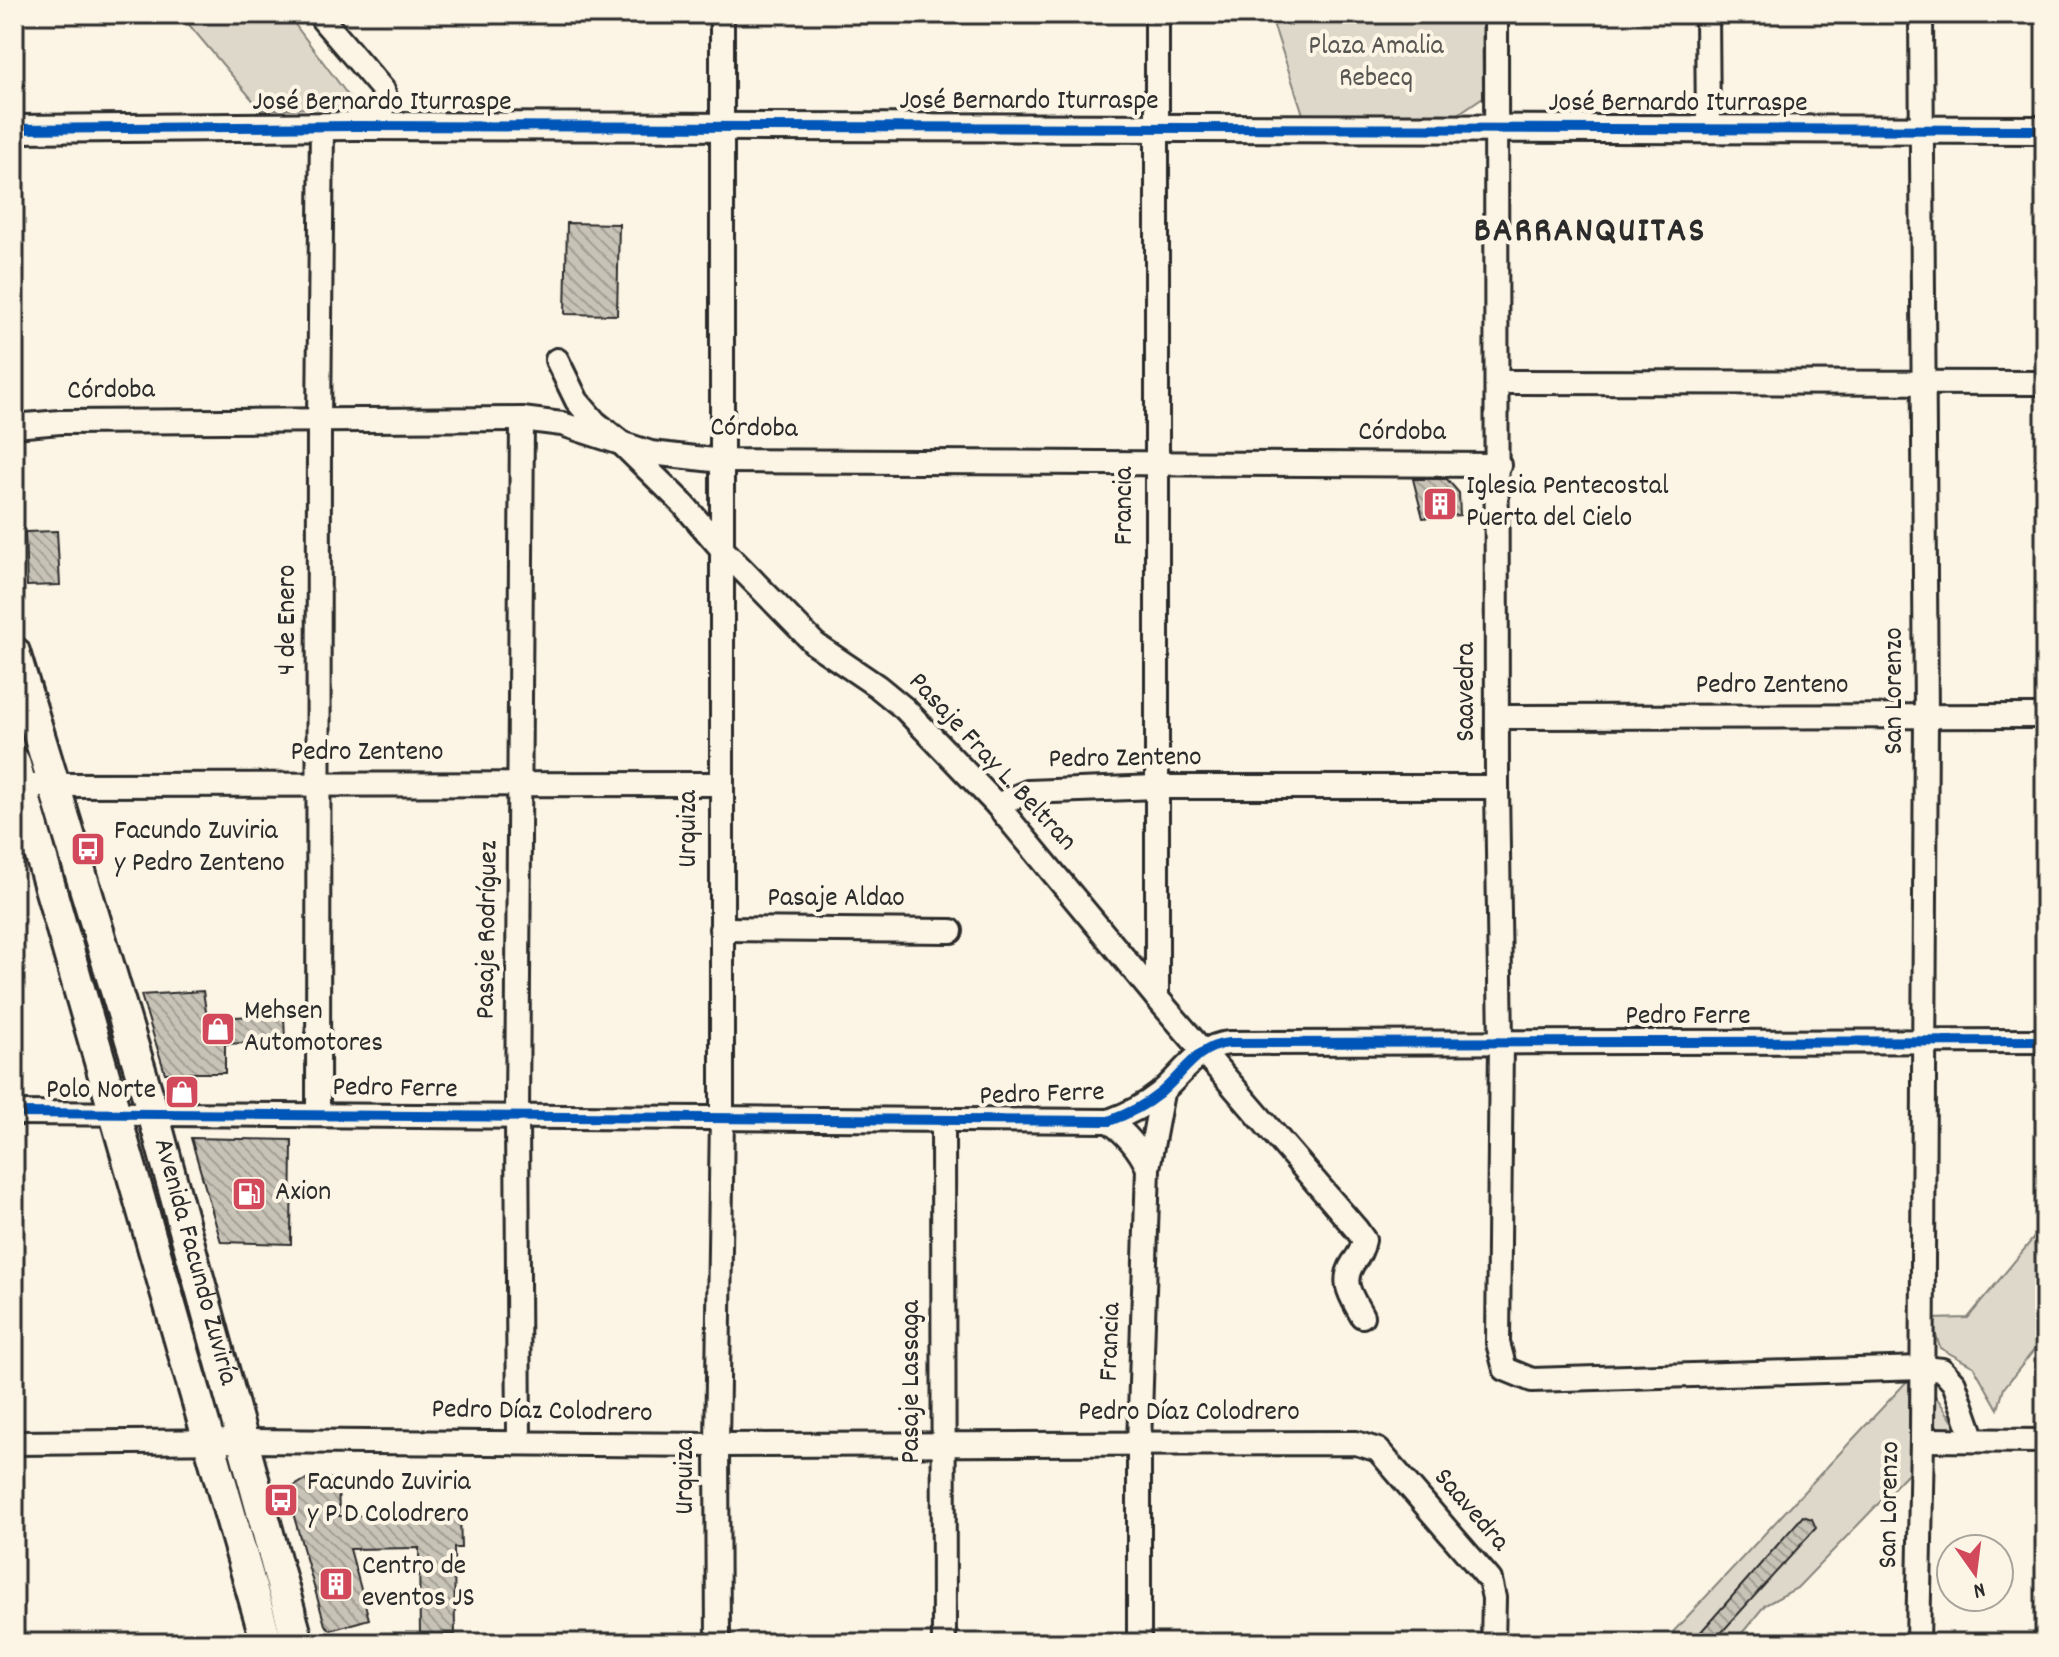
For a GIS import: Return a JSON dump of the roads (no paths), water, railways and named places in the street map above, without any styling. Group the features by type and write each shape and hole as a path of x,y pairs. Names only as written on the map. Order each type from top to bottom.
{"main road":[{"name":"Avenida Facundo Zuviría","path":"14,652 153,1113 298,1643"},
{"name":"Avenida Facundo Zuviría","path":"16,777 117,1114 267,1643"}],"street":[{"path":"321,14 383,90 386,100 380,114 355,126"},
{"name":"Urquiza","path":"718,1643 717,1445 722,1117 722,14"},
{"name":"Francia","path":"1157,14 1157,998"},
{"name":"Saavedra","path":"1496,14 1499,382 1497,787 1501,1042 1498,1343 1505,1369 1532,1380 1922,1368"},
{"path":"1707,14 1708,128"},
{"name":"San Lorenzo","path":"1918,1643 1926,716 1921,14"},
{"name":"José Bernardo Iturraspe","path":"14,129 355,126 2045,130"},
{"name":"4 de Enero","path":"318,1113 322,127"},
{"name":"Pasaje Fray L. Beltran","path":"557,360 577,401 595,422 619,441 684,505 722,549 815,644 905,709 997,805 1364,1240 1362,1251 1346,1277 1347,1289 1362,1316"},
{"path":"1499,382 2045,383"},
{"name":"Córdoba","path":"14,426 60,422 522,419 562,424 651,453 722,461 1499,465"},
{"name":"Pasaje Rodríguez","path":"519,1443 517,1116 522,419"},
{"name":"Pedro Zenteno","path":"1498,717 2045,716"},
{"name":"Pedro Zenteno","path":"16,777 54,785 720,784"},
{"name":"Pedro Zenteno","path":"997,805 1028,792 1156,787 1497,787"},
{"name":"Pasaje Aldao","path":"721,929 951,931"},
{"name":"Pedro Ferre","path":"14,1113 1109,1121 1135,1112 1162,1093 1204,1050 1216,1044 2045,1041"},
{"name":"Francia","path":"1139,1643 1139,1445 1148,1168 1162,1093"},
{"name":"Pedro Ferre","path":"1109,1121 1140,1150 1148,1168"},
{"name":"Pasaje Lassaga","path":"943,1122 944,1643"},
{"path":"1922,1368 1942,1370 1954,1383 1974,1440"},
{"path":"1922,1440 2045,1441"},
{"name":"Pedro Díaz Colodrero","path":"14,1443 1356,1443"},
{"name":"Saavedra","path":"1356,1443 1378,1450 1490,1580 1494,1598 1493,1643"}],"place":[{"name":"Iglesia Pentecostal Puerta del Cielo","path":"1440,504"},
{"name":"Facundo Zuviria y Pedro Zenteno","path":"88,849"},
{"name":"Mehsen Automotores","path":"218,1029"},
{"name":"Polo Norte","path":"182,1092"},
{"name":"Axion","path":"249,1194"},
{"name":"Facundo Zuviria y P D Colodrero","path":"281,1500"},
{"name":"Centro de eventos JS","path":"336,1584"}],"district":[{"name":"BARRANQUITAS","path":"1590,233"}],"park label":[{"name":"Plaza Amalia Rebecq","path":"1376,64"}]}
